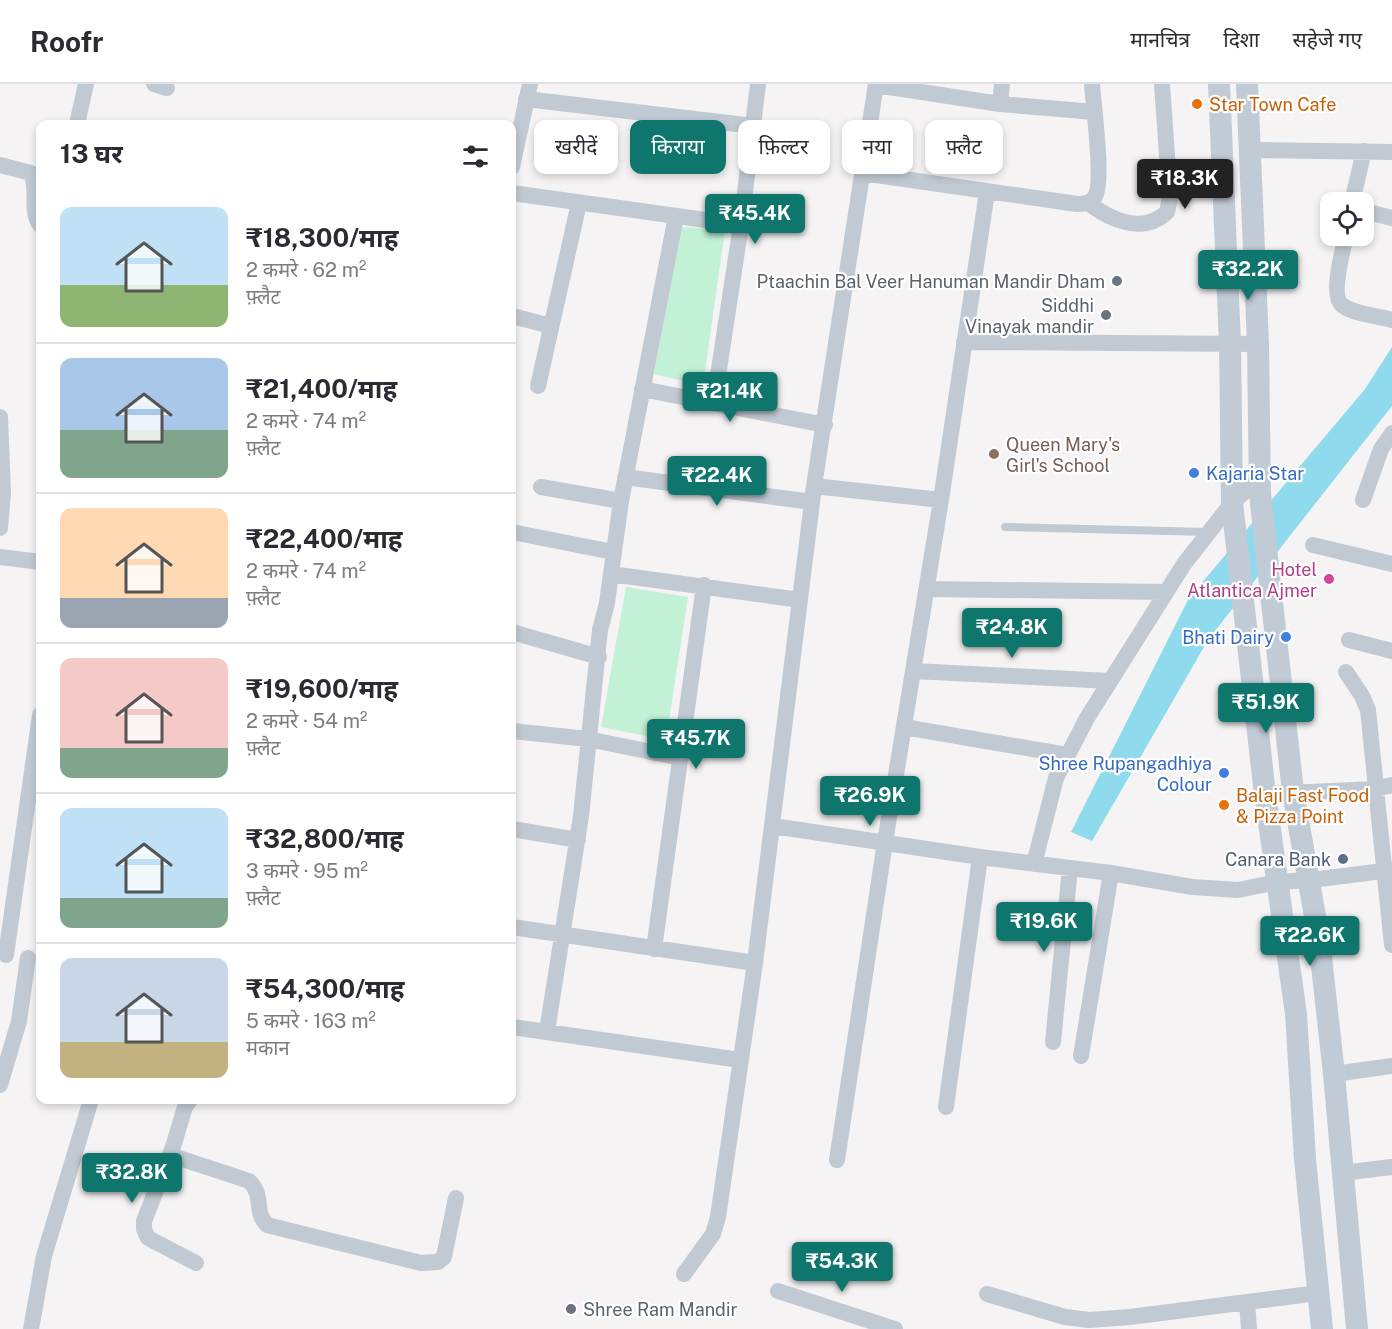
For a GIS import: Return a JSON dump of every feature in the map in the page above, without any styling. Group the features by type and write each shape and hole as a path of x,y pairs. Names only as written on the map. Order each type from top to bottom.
{"street":[{"path":"78,120 86,84"},
{"path":"755,120 758,84"},
{"path":"870,120 876,84 1000,104 1094,112"},
{"path":"1000,104 1002,84"},
{"path":"874,174 987,192 1077,204 1088,203 1094,198 1100,181 1092,84"},
{"path":"1088,203 1116,220 1132,224 1154,221 1167,212 1170,198 1162,84"},
{"path":"1219,84 1230,344 1233,512 1277,882 1296,1014 1305,1159 1322,1329"},
{"path":"1246,84 1258,344 1259,486 1293,792 1311,880 1310,888 1319,939 1334,1074 1357,1329"},
{"path":"516,148 528,92 738,124"},
{"path":"1249,150 1392,152"},
{"path":"1354,192 1364,151"},
{"path":"0,165 31,173 34,179 34,215 36,218"},
{"path":"714,402 748,174"},
{"path":"684,1274 713,1234 718,1217 755,963 813,494 862,174"},
{"path":"837,1160 987,192"},
{"path":"516,194 741,225"},
{"path":"538,386 579,203"},
{"path":"1374,214 1392,218"},
{"path":"547,1032 578,840 599,657 600,630 611,574 621,501 676,216"},
{"path":"1344,246 1336,288 1337,298 1348,308 1392,320"},
{"path":"516,317 550,326"},
{"path":"964,342 1258,344"},
{"path":"642,389 825,424"},
{"path":"0,417 3,493 0,528"},
{"path":"1363,500 1382,449 1392,434"},
{"path":"626,477 813,494 941,500"},
{"path":"1034,864 1056,778 1110,681 1165,592 1210,532 1259,486"},
{"path":"541,488 621,501"},
{"path":"516,533 613,552"},
{"path":"1312,545 1392,564"},
{"path":"0,557 36,562"},
{"path":"611,574 800,600"},
{"path":"654,949 704,585"},
{"path":"927,589 1165,592"},
{"path":"516,633 599,657"},
{"path":"1349,640 1392,651"},
{"path":"913,671 1110,681"},
{"path":"1346,672 1362,696 1368,710 1384,787 1392,945"},
{"path":"904,727 1067,755"},
{"path":"516,731 588,740 681,758"},
{"path":"0,1085 34,959 3,955 36,741"},
{"path":"1266,794 1384,787"},
{"path":"773,826 980,857 1106,872 1192,887 1238,890 1277,882 1388,871"},
{"path":"516,830 578,840"},
{"path":"945,1107 980,857"},
{"path":"1053,1042 1073,868"},
{"path":"1081,1056 1106,872"},
{"path":"516,928 755,963"},
{"path":"516,1028 740,1060"},
{"path":"1334,1074 1392,1066"},
{"path":"31,1329 44,1256 90,1104"},
{"path":"187,1104 170,1155 144,1221 144,1229 148,1238 196,1263"},
{"path":"170,1155 249,1182 257,1188 261,1219 267,1225 421,1263 438,1262 444,1257 456,1198"},
{"path":"1342,1173 1392,1167"},
{"path":"778,1291 895,1329"},
{"path":"987,1294 1087,1324 1131,1323 1247,1302 1318,1293"},
{"path":"1247,1302 1249,1329"}],"lane":[{"path":"1005,527 1210,532"}],"green space":[{"path":"681,227 725,230 703,386 654,374"},
{"path":"626,587 688,597 666,740 601,727"}],"water":[{"path":"1392,347 1392,406 1208,640 1092,841 1071,832 1189,598 1365,389"}],"place":[{"name":"Star Town Cafe","path":"1197,104"},
{"name":"Ptaachin Bal Veer Hanuman Mandir Dham","path":"1117,281"},
{"name":"Siddhi Vinayak mandir","path":"1106,315"},
{"name":"Queen Mary's Girl's School","path":"994,454"},
{"name":"Kajaria Star","path":"1194,473"},
{"name":"Hotel Atlantica Ajmer","path":"1329,579"},
{"name":"Bhati Dairy","path":"1286,637"},
{"name":"Shree Rupangadhiya Colour","path":"1224,773"},
{"name":"Balaji Fast Food & Pizza Point","path":"1224,805"},
{"name":"Canara Bank","path":"1343,859"},
{"name":"Shree Ram Mandir","path":"571,1309"}]}
